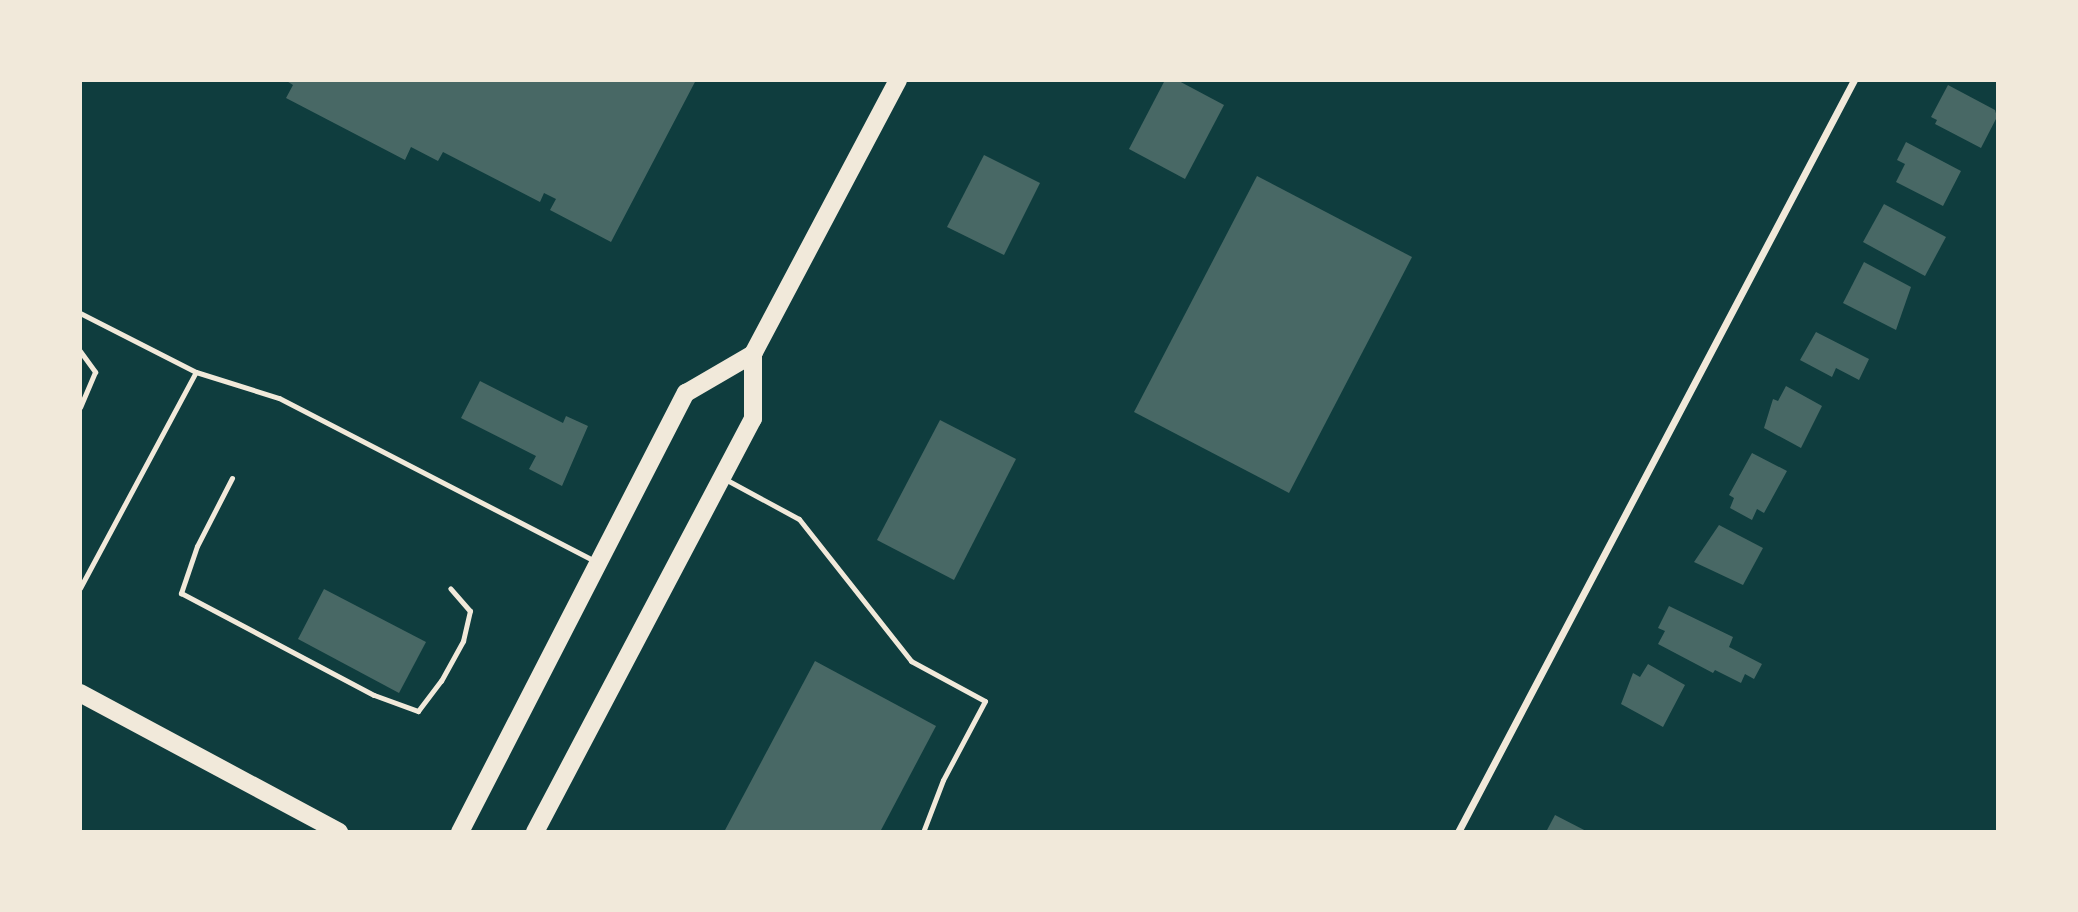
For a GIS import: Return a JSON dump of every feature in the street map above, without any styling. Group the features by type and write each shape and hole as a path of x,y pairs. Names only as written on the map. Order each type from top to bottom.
{"main road":[{"path":"536,831 753,419 753,354 898,80"},
{"path":"460,831 687,393 753,354"},
{"path":"80,694 339,831"}],"street":[{"path":"1458,831 1854,80"}],"lane":[{"path":"80,313 195,372 279,398 599,563"},
{"path":"80,351 95,372 80,407"},
{"path":"80,588 195,372"},
{"path":"232,478 197,546 181,593 374,695 418,711 441,681 463,641 470,611 450,588"},
{"path":"722,478 799,519 911,661 985,701 943,780 923,831"}],"building":[{"path":"285,80 696,80 611,242 550,210 556,199 544,193 540,202 443,152 438,161 411,147 405,160 286,98 293,85"},
{"path":"1165,80 1177,80 1224,105 1185,179 1129,149"},
{"path":"1948,85 1995,110 1997,117 1981,148 1935,124 1937,120 1931,117"},
{"path":"1906,142 1961,171 1943,206 1896,182 1905,164 1897,160"},
{"path":"984,155 1040,183 1004,255 947,227"},
{"path":"1257,176 1412,257 1289,493 1134,412"},
{"path":"1884,204 1946,237 1925,276 1863,242"},
{"path":"1864,262 1911,287 1896,330 1843,303"},
{"path":"1816,332 1869,359 1859,380 1836,368 1832,377 1800,360"},
{"path":"480,381 563,423 566,416 588,426 562,486 529,469 536,456 461,418"},
{"path":"1786,386 1822,406 1801,448 1764,428 1773,399 1778,401"},
{"path":"940,420 1016,459 954,580 877,540"},
{"path":"1752,453 1787,471 1764,513 1757,509 1752,520 1730,508 1734,498 1729,495"},
{"path":"1719,525 1763,548 1743,585 1694,562"},
{"path":"324,589 426,642 399,693 298,639"},
{"path":"1669,606 1733,637 1729,647 1762,664 1754,679 1745,674 1741,683 1715,670 1713,673 1658,644 1665,631 1658,628"},
{"path":"815,661 936,726 880,832 724,832"},
{"path":"1648,664 1685,685 1663,727 1621,704 1633,673 1640,677"},
{"path":"1555,815 1588,832 1546,832"}]}
